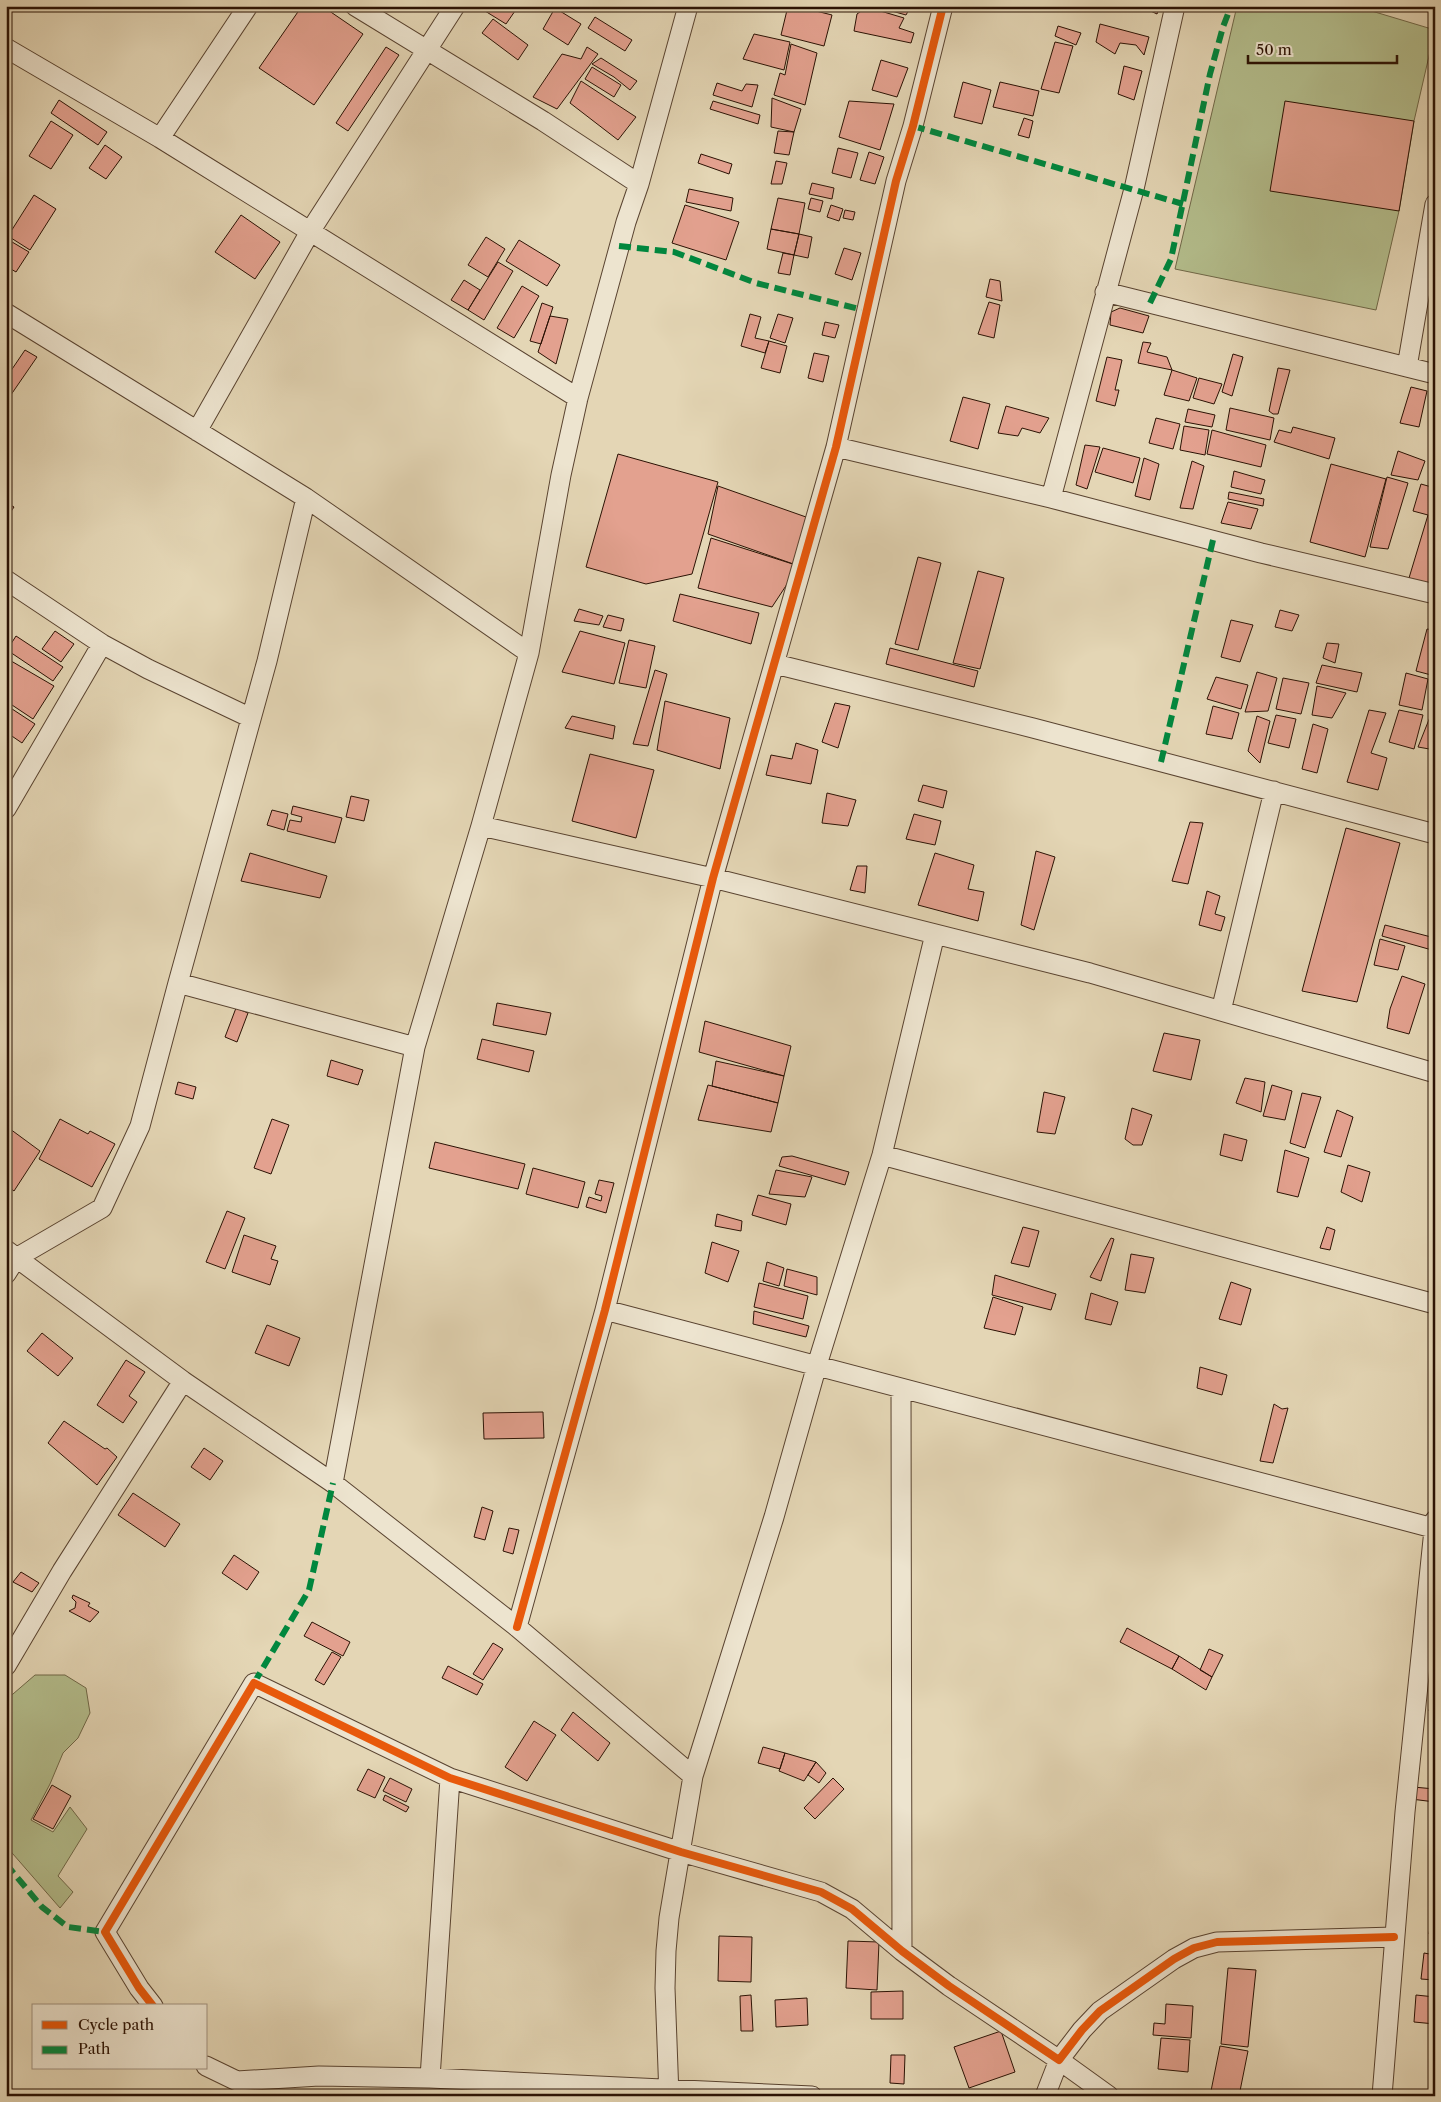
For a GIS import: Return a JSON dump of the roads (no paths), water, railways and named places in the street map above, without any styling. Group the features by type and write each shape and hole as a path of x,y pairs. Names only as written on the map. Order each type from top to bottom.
{"street":[{"path":"160,138 248,6"},
{"path":"356,6 426,51 543,121 638,184"},
{"path":"197,431 311,230 455,6"},
{"path":"333,1483 415,1047 481,826 529,653 561,475 578,398 688,6"},
{"path":"517,1627 605,1310 713,878 836,447 896,181 913,126 943,6"},
{"path":"1051,498 1134,189 1175,6"},
{"path":"6,48 160,138 311,230 578,398"},
{"path":"1407,367 1435,204"},
{"path":"1105,292 1435,374"},
{"path":"6,313 306,498 529,653"},
{"path":"836,447 1051,498 1261,553 1435,594"},
{"path":"306,498 267,660 140,1126 102,1208 9,1260 183,1382 333,1483 517,1627 694,1776"},
{"path":"6,580 102,644 148,669 251,718"},
{"path":"6,809 102,644"},
{"path":"775,664 1033,728 1435,834"},
{"path":"1222,1011 1274,791"},
{"path":"481,826 713,878 1090,973 1435,1073"},
{"path":"669,2092 665,1988 666,1952 694,1776 774,1517 817,1365 882,1155 935,934"},
{"path":"178,982 415,1047"},
{"path":"882,1155 1435,1304"},
{"path":"605,1310 901,1388 1434,1524 1394,1937 1382,2096"},
{"path":"6,1666 62,1571 183,1382"},
{"path":"901,1388 902,1951"},
{"path":"151,2004 139,1988 105,1932 254,1683 450,1778 681,1852 821,1892 852,1909 902,1951 949,1986 1109,2096"},
{"path":"430,2078 450,1778"},
{"path":"1045,2096 1059,2060 1082,2030 1100,2012 1174,1959 1194,1948 1217,1942 1394,1937"},
{"path":"208,2067 237,2081 318,2076 430,2078 669,2092 812,2096"}]}
